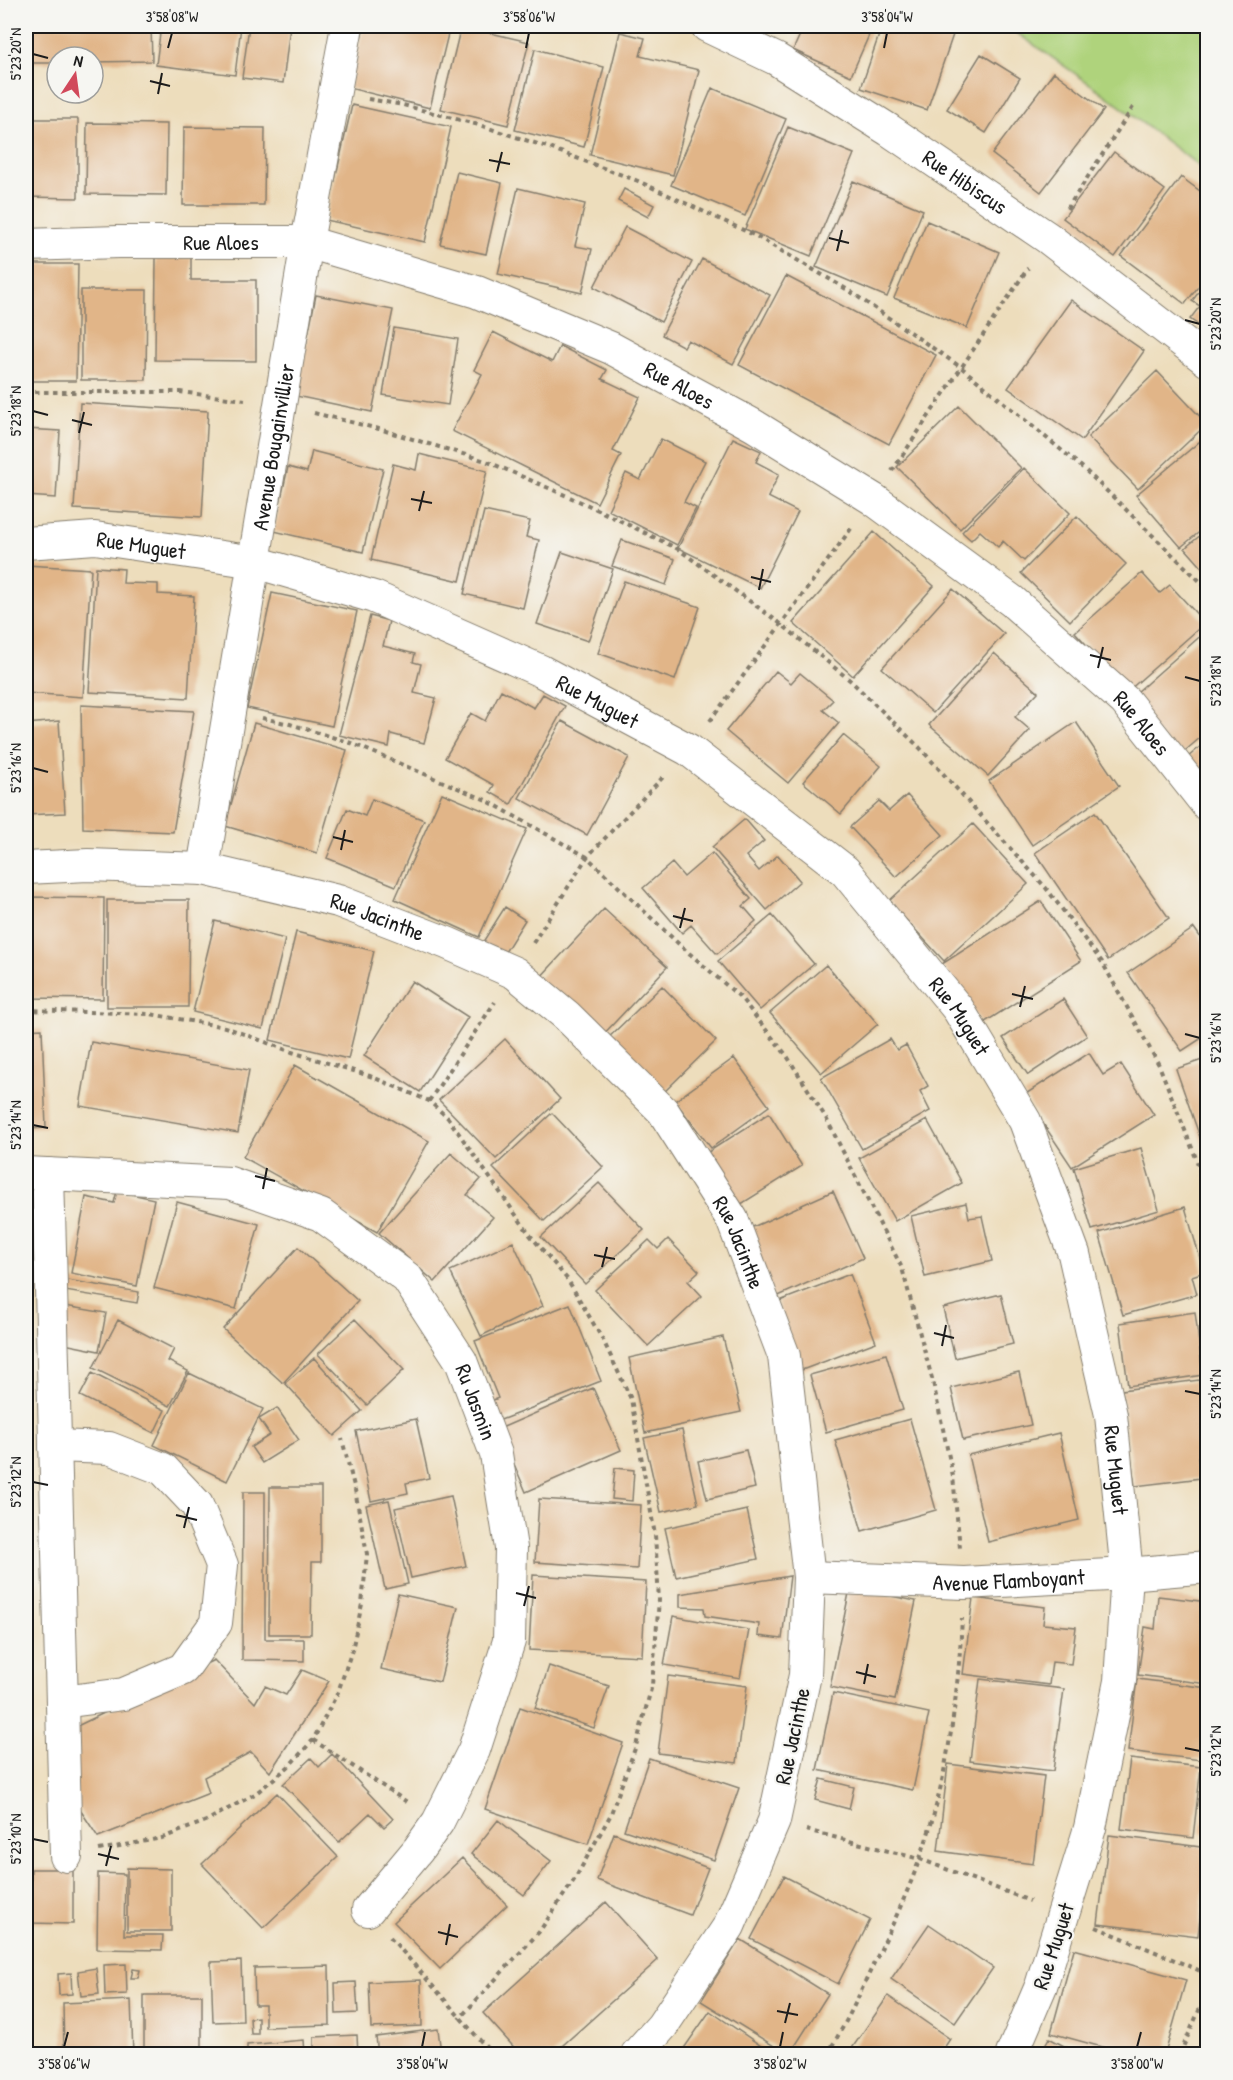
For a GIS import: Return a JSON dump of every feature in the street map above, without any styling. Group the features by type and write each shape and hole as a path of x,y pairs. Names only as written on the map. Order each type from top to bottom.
{"street":[{"name":"Avenue Bougainvillier","path":"202,869 308,242 347,26"},
{"name":"Rue Hibiscus","path":"707,26 776,59 889,130 1048,238 1208,361"},
{"name":"Rue Aloes","path":"26,245 118,242 308,242 477,292 611,348 753,425 873,499 1012,601 1125,701 1208,806"},
{"name":"Rue Muguet","path":"26,543 95,538 255,562 384,602 541,671 689,750 845,871 958,1008 1025,1121 1074,1254 1111,1415 1127,1574 1119,1681 1090,1828 1041,1986 1012,2055"},
{"name":"Rue Jacinthe","path":"26,868 88,865 202,869 338,901 447,943 515,973 567,1016 663,1111 732,1219 784,1356 808,1577 805,1675 774,1821 729,1926 662,2026 637,2055"},
{"path":"37,1173 55,1446 66,1856"},
{"name":"Ru Jasmin","path":"37,1173 230,1183 321,1215 407,1278 461,1361 496,1454 511,1548 509,1641 474,1750 438,1822 368,1910"},
{"path":"55,1446 109,1448 163,1469 197,1505 222,1565 216,1623 183,1669 124,1694 62,1702"},
{"name":"Avenue Flamboyant","path":"808,1577 964,1583 1208,1567"}],"path":[{"path":"335,94 404,105 479,125 547,147 638,181 756,236 848,290 962,368 1083,468 1208,589"},
{"path":"429,1101 515,973 587,857 689,750 873,499 1135,104"},
{"path":"26,392 180,392 281,405 379,429 486,461 588,505 678,549 781,624 851,681 920,748 1046,888 1102,962 1159,1065 1196,1158 1208,1198"},
{"path":"66,1856 162,1838 206,1821 255,1794 288,1767 312,1740 338,1692 352,1650 362,1604 367,1554 355,1490 342,1439"},
{"path":"312,1740 438,1822"},
{"path":"774,1821 920,1859 1065,1913 1208,1974"},
{"path":"368,1910 492,2055"},
{"path":"1180,2055 1208,1989"}],"green space":[{"path":"1007,26 1207,26 1207,172 1100,91"}],"building":[{"path":"26,26 151,26 152,61 105,62 105,45 45,45 45,63 26,63"},
{"path":"161,26 241,26 235,75 156,65"},
{"path":"249,26 290,26 283,83 242,78"},
{"path":"364,26 450,26 430,108 349,88"},
{"path":"461,26 529,42 508,125 441,109"},
{"path":"804,26 873,26 851,76 793,50"},
{"path":"882,26 956,26 927,110 861,88"},
{"path":"620,32 645,38 640,56 699,70 673,175 590,155"},
{"path":"535,49 604,67 584,147 515,130"},
{"path":"981,54 1020,78 986,133 947,109"},
{"path":"1054,72 1104,110 1041,192 992,154"},
{"path":"712,88 786,119 745,216 671,185"},
{"path":"352,105 451,127 425,242 326,220"},
{"path":"26,119 78,119 78,198 26,197"},
{"path":"87,123 167,124 166,195 86,194"},
{"path":"184,127 265,128 264,205 183,205"},
{"path":"788,127 854,154 811,256 745,229"},
{"path":"1114,152 1165,190 1115,257 1063,218"},
{"path":"457,172 502,183 486,254 440,244"},
{"path":"1181,177 1208,197 1208,274 1185,304 1121,256"},
{"path":"853,181 923,210 887,297 816,267"},
{"path":"518,188 585,204 575,246 592,249 582,293 498,274"},
{"path":"624,189 654,205 648,217 618,201"},
{"path":"927,221 999,252 967,328 894,298"},
{"path":"625,227 692,262 661,322 594,287"},
{"path":"156,258 191,258 191,280 256,280 256,361 155,360"},
{"path":"702,259 770,295 733,364 688,340 684,347 662,335"},
{"path":"26,264 78,264 76,381 26,381"},
{"path":"786,276 936,355 889,444 739,365"},
{"path":"1208,280 1208,332 1190,319 1200,306 1192,301"},
{"path":"81,290 147,290 146,380 81,380"},
{"path":"316,295 393,310 372,412 296,396"},
{"path":"1071,300 1144,351 1082,440 1008,388"},
{"path":"394,328 458,339 448,405 383,395"},
{"path":"493,332 552,362 560,346 607,370 602,379 640,397 613,451 621,455 597,503 452,431 482,374 474,370"},
{"path":"1157,371 1207,424 1138,489 1088,437"},
{"path":"80,403 208,411 202,517 74,509"},
{"path":"959,406 1021,468 960,529 897,467"},
{"path":"26,429 60,431 56,498 26,496"},
{"path":"1205,437 1208,439 1208,500 1204,503 1208,507 1208,525 1181,547 1136,495"},
{"path":"733,438 761,451 756,462 779,474 768,497 798,512 760,588 678,548"},
{"path":"661,439 705,461 684,502 696,508 677,545 608,510 626,473 640,480"},
{"path":"312,451 383,469 363,552 274,531 288,467 307,472"},
{"path":"419,454 487,471 460,581 371,560 393,464 416,470"},
{"path":"1024,468 1070,513 1024,561 1003,541 998,547 980,531 971,540 962,532"},
{"path":"484,511 530,521 526,537 539,540 523,608 464,594"},
{"path":"1077,516 1126,564 1070,621 1021,573"},
{"path":"1208,529 1208,574 1185,548"},
{"path":"874,532 934,586 853,676 793,623"},
{"path":"622,540 675,559 666,585 612,566"},
{"path":"562,552 613,569 588,641 537,624"},
{"path":"26,565 91,569 83,697 26,693"},
{"path":"96,567 124,569 123,583 158,584 158,594 194,596 188,698 89,692"},
{"path":"1142,573 1160,593 1170,585 1205,623 1128,691 1075,632"},
{"path":"624,581 700,607 675,680 598,653"},
{"path":"953,589 1004,634 933,713 882,668"},
{"path":"272,593 357,611 332,726 247,708"},
{"path":"370,616 389,621 383,646 415,654 413,662 421,664 414,693 436,698 424,743 391,734 389,747 339,735"},
{"path":"1205,632 1208,635 1208,731 1179,756 1128,700"},
{"path":"994,653 1038,692 1015,717 1030,730 988,776 929,725"},
{"path":"776,671 791,683 800,673 833,700 823,710 839,723 788,783 726,731"},
{"path":"501,690 534,708 543,694 565,706 511,804 490,792 494,785 445,758 471,713 485,721"},
{"path":"81,705 194,711 173,832 83,828"},
{"path":"59,721 65,813 26,815 26,724"},
{"path":"562,721 629,757 587,835 519,798"},
{"path":"1076,722 1119,786 1032,845 989,781"},
{"path":"254,723 347,750 317,853 225,826"},
{"path":"843,735 881,766 841,814 803,782"},
{"path":"1208,740 1208,796 1180,764"},
{"path":"442,793 527,829 479,937 395,899"},
{"path":"907,795 943,835 896,877 850,827 879,801 889,811"},
{"path":"372,799 424,820 396,886 327,858 347,809 365,816"},
{"path":"1095,812 1169,918 1108,960 1035,853"},
{"path":"745,819 764,841 746,856 759,871 778,855 800,881 767,910 712,847"},
{"path":"973,824 1028,884 944,961 889,901"},
{"path":"712,853 751,899 743,906 756,921 717,954 691,925 682,933 643,888 672,863 684,877"},
{"path":"26,897 104,898 103,999 26,998"},
{"path":"107,900 189,900 188,1007 107,1007"},
{"path":"1041,901 1081,961 982,1024 942,964"},
{"path":"505,907 525,920 502,957 481,945"},
{"path":"604,909 667,967 599,1039 537,981"},
{"path":"772,915 814,964 760,1010 718,961"},
{"path":"215,921 285,939 263,1029 193,1012"},
{"path":"1194,928 1208,948 1208,1034 1182,1051 1128,973"},
{"path":"296,932 374,951 348,1059 270,1040"},
{"path":"826,965 878,1024 821,1073 770,1013"},
{"path":"412,981 468,1017 420,1092 364,1056"},
{"path":"662,986 716,1041 659,1097 605,1041"},
{"path":"1063,999 1087,1036 1028,1075 1003,1038"},
{"path":"42,1029 46,1128 26,1129 26,1030"},
{"path":"505,1039 560,1099 496,1159 439,1100"},
{"path":"890,1039 897,1050 906,1045 928,1086 920,1091 930,1111 862,1149 821,1078"},
{"path":"91,1042 249,1070 238,1133 80,1106"},
{"path":"1089,1053 1103,1075 1121,1064 1154,1115 1072,1167 1024,1095"},
{"path":"734,1058 769,1106 711,1148 675,1101"},
{"path":"1208,1058 1208,1157 1207,1157 1176,1069"},
{"path":"295,1065 429,1141 377,1232 243,1157"},
{"path":"552,1113 603,1167 544,1221 493,1168"},
{"path":"769,1113 802,1166 738,1206 705,1154"},
{"path":"927,1120 962,1183 895,1221 859,1158"},
{"path":"1141,1148 1159,1210 1092,1230 1074,1168"},
{"path":"451,1153 481,1179 467,1195 493,1217 435,1282 379,1233"},
{"path":"599,1183 644,1230 585,1284 541,1237"},
{"path":"117,1191 154,1199 137,1286 71,1273 86,1197 114,1203"},
{"path":"833,1191 863,1258 774,1298 744,1231"},
{"path":"177,1202 259,1224 236,1309 154,1288"},
{"path":"966,1203 969,1218 982,1216 992,1261 925,1277 911,1216"},
{"path":"1185,1207 1204,1272 1192,1276 1197,1294 1123,1315 1099,1233"},
{"path":"668,1239 699,1271 688,1281 702,1296 648,1346 595,1290 649,1240 658,1249"},
{"path":"513,1242 543,1306 481,1336 450,1271"},
{"path":"298,1247 358,1301 283,1383 223,1329"},
{"path":"850,1274 876,1342 802,1370 777,1302"},
{"path":"67,1280 139,1292 137,1303 65,1291"},
{"path":"1202,1281 1208,1281 1208,1311 1206,1311"},
{"path":"1001,1294 1013,1344 955,1358 943,1308"},
{"path":"570,1304 601,1381 498,1421 491,1401 498,1398 475,1341"},
{"path":"65,1306 106,1313 99,1351 59,1343"},
{"path":"1195,1312 1203,1375 1128,1386 1120,1323"},
{"path":"355,1319 404,1370 367,1405 318,1354"},
{"path":"118,1320 174,1349 168,1361 188,1371 170,1406 93,1368"},
{"path":"723,1337 741,1412 645,1433 629,1358"},
{"path":"886,1354 903,1410 826,1432 810,1375"},
{"path":"314,1358 362,1411 334,1436 285,1383"},
{"path":"1019,1372 1031,1425 963,1440 951,1388"},
{"path":"92,1373 165,1410 154,1433 80,1396"},
{"path":"189,1373 263,1409 227,1481 154,1445"},
{"path":"1199,1380 1204,1414 1208,1413 1208,1455 1198,1457 1201,1478 1135,1486 1122,1390"},
{"path":"593,1388 621,1450 526,1492 499,1429"},
{"path":"277,1408 299,1440 262,1463 251,1447 270,1435 259,1419"},
{"path":"416,1419 429,1478 406,1483 408,1493 371,1501 356,1431"},
{"path":"910,1419 936,1510 862,1531 835,1440"},
{"path":"682,1430 698,1504 661,1512 644,1438"},
{"path":"1059,1433 1079,1520 988,1542 968,1455"},
{"path":"746,1450 755,1488 707,1499 698,1461"},
{"path":"615,1468 634,1470 632,1501 612,1499"},
{"path":"270,1487 321,1487 321,1562 312,1562 311,1634 269,1634"},
{"path":"243,1492 265,1492 265,1639 304,1639 304,1661 242,1660"},
{"path":"451,1496 466,1566 411,1578 395,1508"},
{"path":"539,1499 641,1505 637,1569 535,1562"},
{"path":"389,1500 408,1584 385,1589 366,1505"},
{"path":"747,1510 758,1559 676,1577 665,1528"},
{"path":"533,1575 646,1582 642,1656 529,1650"},
{"path":"790,1576 782,1639 758,1636 759,1624 705,1616 704,1608 680,1607 680,1594"},
{"path":"850,1588 916,1601 895,1700 830,1687"},
{"path":"398,1594 458,1607 440,1682 381,1669"},
{"path":"1158,1596 1208,1602 1208,1684 1138,1675 1145,1627 1155,1629"},
{"path":"973,1598 1045,1607 1043,1624 1076,1627 1071,1664 1052,1662 1049,1685 963,1674"},
{"path":"673,1616 749,1630 740,1678 664,1665"},
{"path":"214,1660 255,1703 265,1686 286,1695 302,1670 329,1681 270,1772 251,1752 204,1777 209,1793 98,1837 77,1805 73,1728"},
{"path":"549,1666 609,1686 594,1728 535,1708"},
{"path":"668,1676 747,1686 737,1763 658,1753"},
{"path":"980,1679 1064,1689 1053,1771 970,1761"},
{"path":"1137,1679 1208,1688 1208,1707 1201,1760 1128,1751"},
{"path":"833,1693 929,1713 913,1790 817,1770"},
{"path":"520,1707 623,1743 588,1844 485,1809"},
{"path":"332,1754 393,1819 384,1827 370,1813 339,1842 283,1784 311,1758 319,1767"},
{"path":"649,1758 739,1788 714,1860 624,1830"},
{"path":"1130,1759 1201,1767 1193,1838 1121,1829"},
{"path":"948,1764 1044,1776 1033,1864 938,1851"},
{"path":"821,1779 854,1787 849,1809 815,1800"},
{"path":"277,1793 338,1857 263,1928 202,1864"},
{"path":"1206,1795 1208,1795 1208,1834 1201,1833"},
{"path":"498,1820 551,1861 524,1895 471,1854"},
{"path":"614,1833 708,1868 690,1915 597,1880"},
{"path":"1109,1835 1208,1848 1198,1936 1098,1924"},
{"path":"462,1858 507,1905 440,1969 394,1922"},
{"path":"127,1868 171,1869 171,1931 127,1931"},
{"path":"31,1869 73,1869 73,1924 30,1923"},
{"path":"98,1873 125,1874 124,1935 163,1935 162,1950 97,1949"},
{"path":"784,1876 870,1920 838,1984 751,1939"},
{"path":"606,1902 658,1960 553,2054 520,2054 483,2013"},
{"path":"929,1924 993,1968 955,2023 891,1979"},
{"path":"740,1939 828,1994 790,2054 701,2001"},
{"path":"1074,1949 1186,1980 1165,2054 1127,2054 1051,2033"},
{"path":"241,1961 243,2021 213,2022 211,1962"},
{"path":"126,1964 127,1994 105,1995 104,1965"},
{"path":"329,1966 330,2025 265,2027 265,2005 255,2005 254,1968"},
{"path":"96,1968 99,1994 81,1996 78,1971"},
{"path":"133,1969 140,1970 138,1978 131,1978"},
{"path":"71,1973 72,1994 59,1995 58,1974"},
{"path":"421,1980 422,2026 371,2028 369,1982"},
{"path":"356,1982 358,2013 336,2014 335,1983"},
{"path":"144,1995 202,1995 202,2054 144,2054"},
{"path":"888,1996 950,2039 940,2054 848,2054"},
{"path":"131,2000 133,2054 64,2054 63,2003"},
{"path":"710,2011 773,2054 680,2054"},
{"path":"258,2017 258,2034 251,2034 250,2018"},
{"path":"27,2025 30,2054 26,2054"},
{"path":"438,2029 441,2053 464,2050 465,2054 378,2054 376,2037"},
{"path":"357,2035 358,2054 314,2054 314,2037"},
{"path":"1049,2038 1079,2054 1040,2054"},
{"path":"304,2040 305,2054 247,2054 247,2045"}]}
